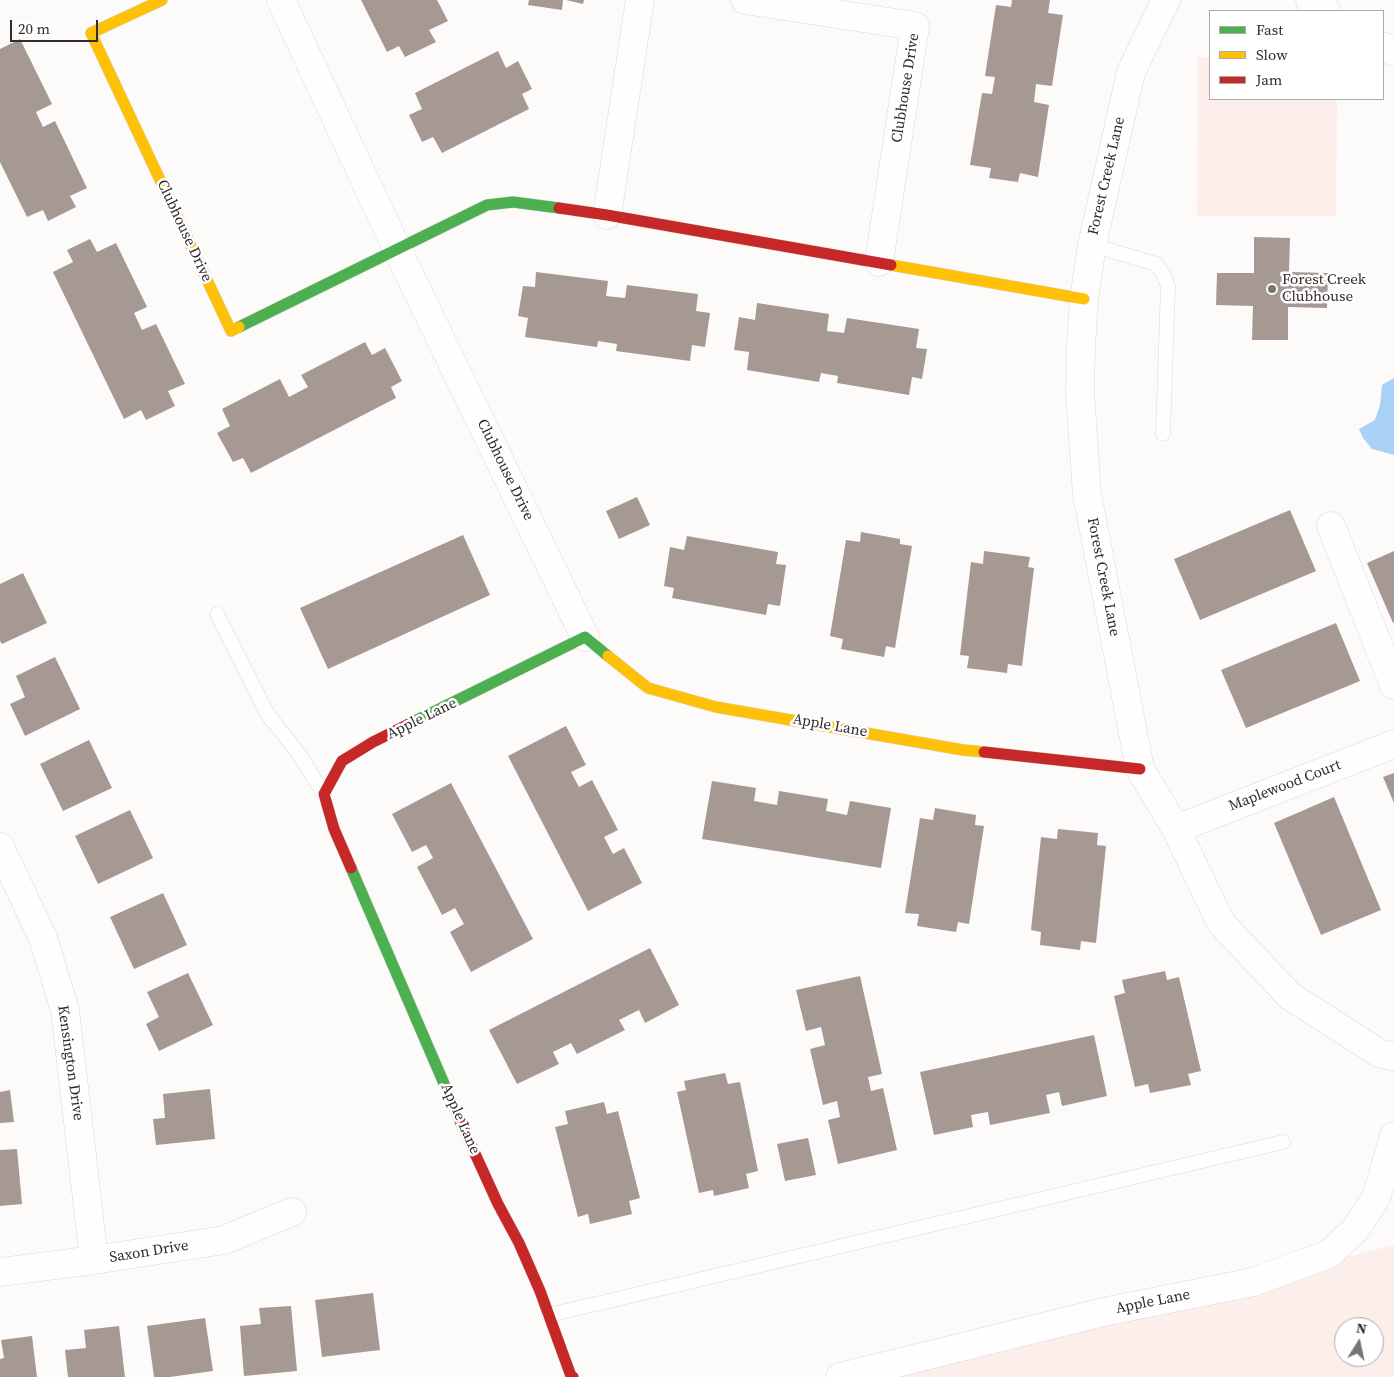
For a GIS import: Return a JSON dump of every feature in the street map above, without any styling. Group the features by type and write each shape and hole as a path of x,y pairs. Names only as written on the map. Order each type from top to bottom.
{"street":[{"name":"Clubhouse Drive","path":"162,0 91,33 231,331 487,205 513,202 607,215 1084,299"},
{"name":"Clubhouse Drive","path":"281,0 397,249 585,637"},
{"path":"607,215 640,0"},
{"name":"Clubhouse Drive","path":"745,0 915,26 880,262"},
{"name":"Forest Creek Lane","path":"1166,0 1130,72 1092,245 1084,299 1080,393 1087,494 1140,769 1176,828 1221,923 1290,996 1379,1053 1394,1057"},
{"path":"1310,0 1325,10"},
{"path":"1331,526 1394,685"},
{"name":"Apple Lane","path":"573,1377 571,1376 540,1291 519,1243 494,1196 381,941 334,829 324,794 342,762 372,742 585,637 648,688 716,706 963,750 1140,769"},
{"name":"Maplewood Court","path":"1176,828 1394,744"},
{"name":"Kensington Drive","path":"0,847 43,938 65,1010 94,1260"},
{"name":"Apple Lane","path":"840,1377 1108,1311 1253,1282 1329,1254 1355,1230 1376,1198 1394,1136"},
{"name":"Saxon Drive","path":"0,1272 224,1240 292,1212"}],"lane":[{"path":"1092,245 1156,264 1168,286 1163,434"},
{"path":"217,614 268,715 299,754 324,794"},
{"path":"549,1316 1283,1142"}],"shaded area":[{"path":"1198,57 1209,57 1209,100 1337,100 1336,216 1197,216"},
{"path":"1394,1245 1394,1377 883,1377"}],"water":[{"path":"1394,378 1394,455 1372,449 1363,438 1359,429 1375,420 1380,405 1382,385"}],"building":[{"path":"361,0 437,0 448,21 429,30 436,42 405,57 399,46 387,52"},
{"path":"529,0 563,0 562,10 528,5"},
{"path":"566,0 584,0 583,4"},
{"path":"1012,0 1050,0 1048,13 1063,15 1052,86 1036,84 1034,102 1049,105 1038,177 1020,173 1018,182 989,178 991,168 970,165 982,93 992,94 995,77 985,76 996,5 1011,7"},
{"path":"20,39 52,104 36,112 43,127 55,121 87,188 70,196 76,207 48,221 43,210 27,217 0,162 0,49"},
{"path":"498,51 506,68 518,61 532,89 522,94 529,109 442,153 433,137 422,142 409,115 422,109 415,93"},
{"name":"Forest Creek Clubhouse","path":"1254,237 1290,238 1289,272 1328,273 1327,308 1288,307 1288,340 1252,340 1253,306 1216,305 1217,273 1254,273"},
{"path":"90,239 97,252 116,243 147,307 134,313 142,330 156,324 185,384 168,391 175,406 146,420 141,410 124,419 53,272 73,262 67,250"},
{"path":"536,272 608,281 606,296 625,298 627,285 698,294 696,311 710,313 705,347 692,345 690,361 616,351 617,344 598,341 597,347 525,337 528,318 518,316 523,286 535,287"},
{"path":"757,303 829,314 827,331 844,333 847,318 919,329 916,348 927,349 922,379 912,377 909,395 837,383 838,376 821,373 819,382 747,370 749,352 734,350 739,317 755,320"},
{"path":"365,342 372,355 385,348 402,381 391,387 396,398 251,473 243,458 233,462 217,433 230,426 222,409 280,379 289,397 308,387 301,375"},
{"path":"637,497 650,525 619,539 606,511"},
{"path":"1290,510 1316,571 1200,620 1174,559"},
{"path":"861,532 900,539 900,544 912,546 895,648 886,646 884,657 841,649 843,639 830,636 846,540 860,542"},
{"path":"463,535 490,595 328,669 300,608"},
{"path":"687,536 778,552 776,564 786,565 780,606 768,604 766,615 672,598 674,588 664,586 670,547 684,550"},
{"path":"984,551 1030,557 1028,567 1034,568 1022,666 1008,664 1007,673 967,668 969,656 960,655 971,562 983,564"},
{"path":"1394,551 1394,622 1393,623 1367,563"},
{"path":"23,573 47,623 2,644 0,641 0,584"},
{"path":"1336,623 1360,681 1246,728 1221,670"},
{"path":"55,657 80,709 25,736 10,704 25,697 16,676"},
{"path":"566,726 586,765 571,772 579,787 592,780 618,830 604,837 613,854 624,848 642,883 588,911 508,756"},
{"path":"89,740 112,788 63,811 40,764"},
{"path":"1394,773 1394,803 1383,777"},
{"path":"712,781 756,788 754,801 777,805 779,791 828,799 826,811 847,815 850,801 891,808 881,868 702,839"},
{"path":"451,783 533,939 471,972 450,932 464,924 455,908 442,915 417,867 433,858 426,845 412,852 392,814"},
{"path":"1334,797 1381,910 1321,935 1274,823"},
{"path":"935,808 976,815 975,825 984,826 969,924 958,922 956,932 917,926 919,914 905,913 920,818 933,820"},
{"path":"130,810 153,858 98,884 75,836"},
{"path":"1058,829 1098,833 1097,845 1106,846 1096,943 1081,941 1080,950 1040,945 1041,932 1031,930 1041,837 1057,839"},
{"path":"163,893 187,945 134,969 110,917"},
{"path":"650,948 679,1005 645,1023 639,1010 619,1020 625,1030 577,1054 571,1043 553,1052 559,1064 517,1084 489,1030"},
{"path":"1165,971 1167,980 1179,977 1201,1071 1188,1074 1191,1085 1150,1093 1148,1084 1135,1087 1114,996 1125,993 1122,980"},
{"path":"188,973 213,1025 159,1051 146,1024 159,1017 147,992"},
{"path":"860,976 882,1074 868,1077 871,1091 883,1088 897,1150 838,1164 828,1120 840,1117 837,1101 823,1105 810,1049 825,1045 821,1027 806,1031 796,990"},
{"path":"1094,1035 1107,1096 1062,1106 1059,1092 1046,1095 1050,1113 990,1125 988,1112 971,1115 973,1127 934,1135 920,1072"},
{"path":"725,1073 728,1084 740,1082 758,1171 746,1174 749,1188 714,1196 713,1190 699,1193 677,1092 686,1090 684,1081"},
{"path":"210,1089 215,1139 156,1145 153,1119 165,1118 163,1094"},
{"path":"10,1090 14,1122 0,1123 0,1092"},
{"path":"604,1102 607,1114 618,1111 640,1198 629,1201 632,1214 590,1224 588,1214 578,1217 555,1127 568,1124 565,1111"},
{"path":"808,1138 816,1175 785,1181 777,1144"},
{"path":"17,1149 22,1204 0,1206 0,1150"},
{"path":"373,1293 380,1350 322,1357 315,1300"},
{"path":"291,1306 297,1371 244,1376 240,1326 261,1324 259,1308"},
{"path":"205,1318 213,1371 170,1377 154,1377 147,1326"},
{"path":"119,1326 125,1377 68,1377 65,1350 86,1348 84,1330"},
{"path":"32,1336 37,1377 0,1377 0,1359 4,1358 1,1340"}],"traffic: fast":[{"path":"239,327 487,205 513,202 559,208"},
{"path":"409,724 585,637 608,656"},
{"path":"351,868 461,1123"}],"traffic: slow":[{"path":"162,0 91,33 231,331 239,327"},
{"path":"891,265 1084,299"},
{"path":"608,656 648,688 716,707 963,750 984,752"}],"traffic: jam":[{"path":"559,208 891,265"},
{"path":"351,868 334,829 324,794 342,761 373,742 409,724"},
{"path":"984,752 1140,769"},
{"path":"461,1123 498,1204 519,1243 540,1291 571,1376 573,1377"}],"place":[{"name":"Forest Creek Clubhouse","path":"1272,289"}]}
